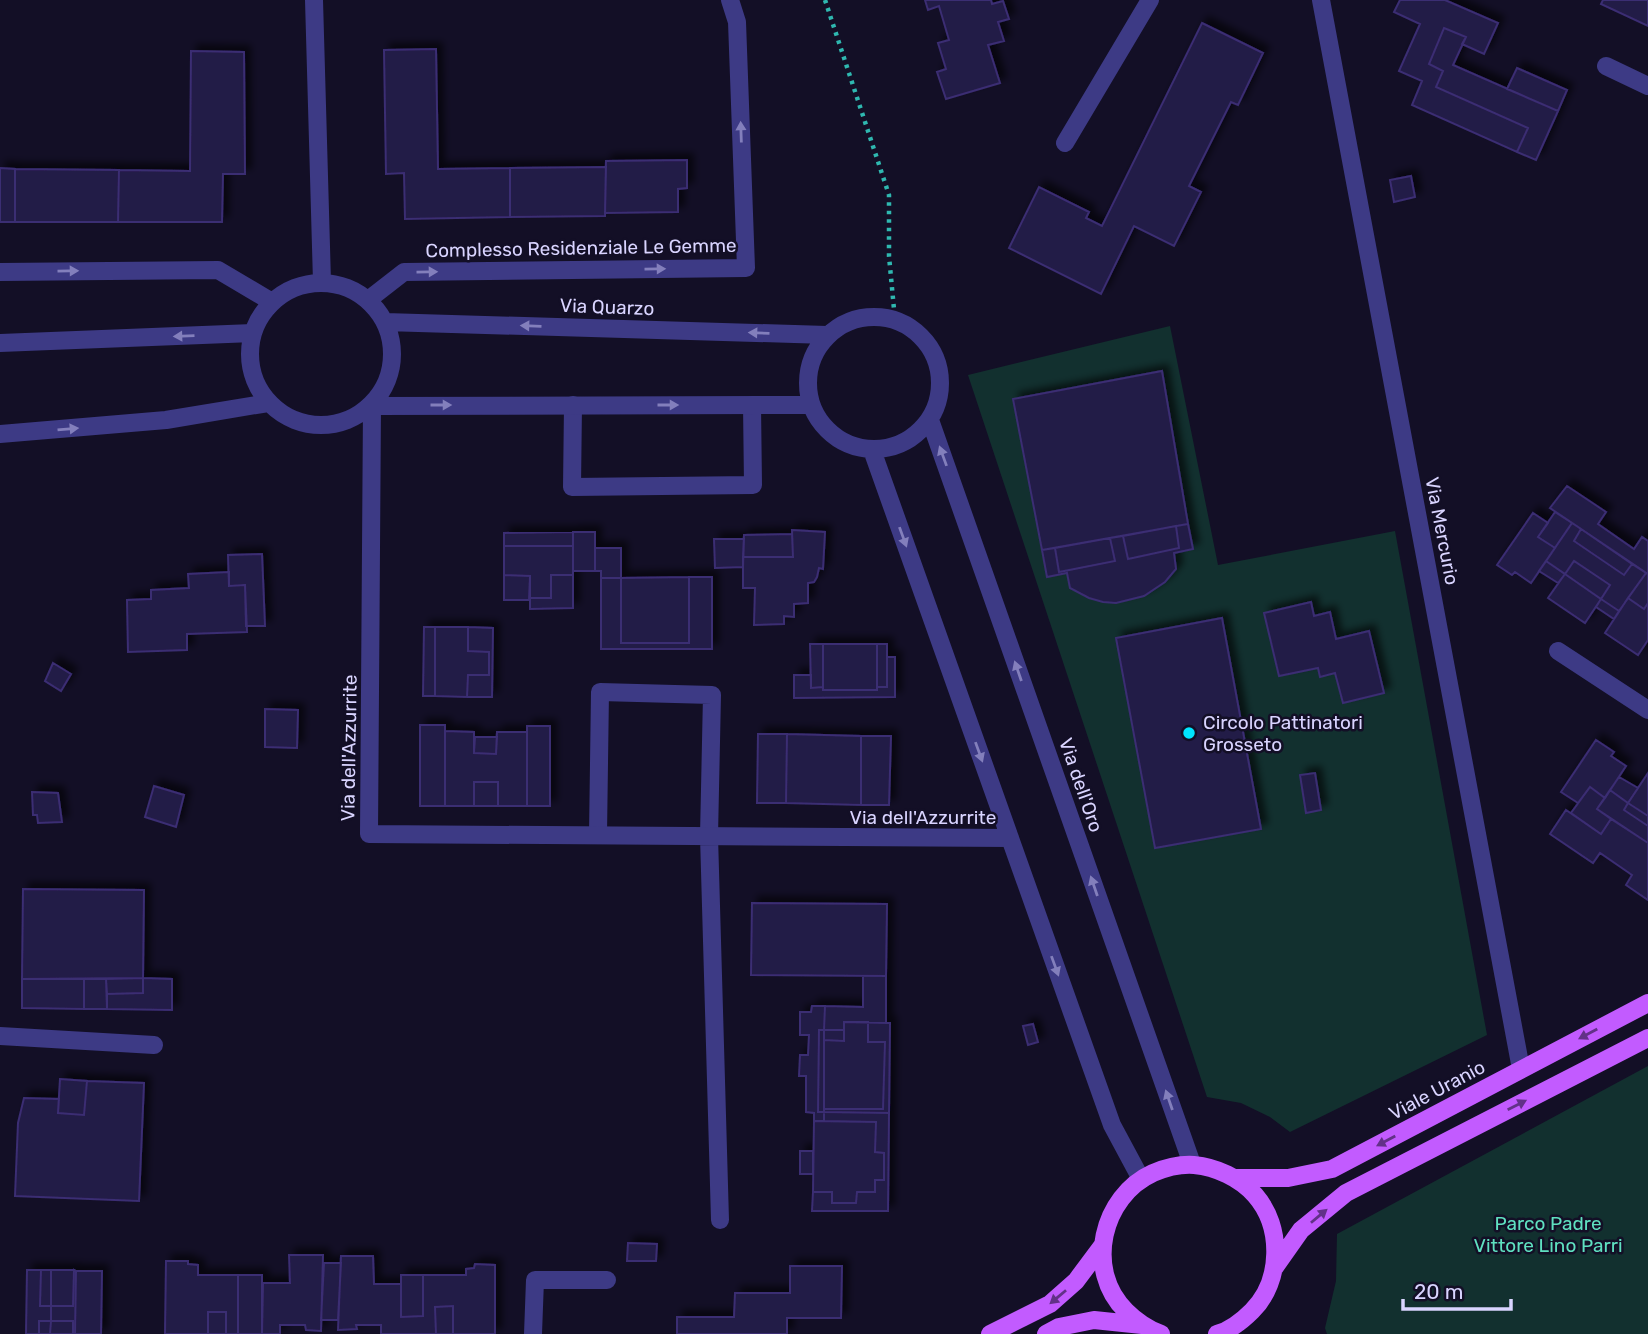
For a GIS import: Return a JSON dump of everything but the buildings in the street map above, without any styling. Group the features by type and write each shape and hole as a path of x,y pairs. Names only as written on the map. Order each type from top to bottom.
{"main road":[{"name":"Viale Uranio","path":"1235,1178 1288,1178 1332,1169 1648,1003"},
{"path":"1217,1334 1243,1327 1258,1306 1275,1267 1301,1230 1346,1193 1648,1038"},
{"path":"1161,1334 1142,1325 1124,1310 1111,1290 1103,1269 1102,1245 1108,1219 1121,1197 1141,1178 1165,1168 1192,1164 1214,1168 1235,1178 1255,1194 1268,1216 1275,1242 1275,1267"},
{"path":"990,1334 1050,1304 1076,1282 1102,1245"},
{"path":"1046,1334 1059,1327 1094,1320 1142,1325"}],"street":[{"path":"314,0 322,282"},
{"name":"Complesso Residenziale Le Gemme","path":"368,300 404,272 746,268 737,22 730,0"},
{"path":"1065,143 1150,0"},
{"name":"Via Mercurio","path":"1321,0 1521,1069"},
{"path":"1606,66 1648,86"},
{"path":"0,272 218,270 272,302"},
{"path":"322,282 339,285 368,300 385,322 392,343 393,366 386,387 372,406 353,419 331,426 308,425 286,417 268,403 255,382 249,358 253,333 272,302 287,291 322,282"},
{"path":"877,316 895,320 913,329 928,343 937,361 941,381 938,401 930,420 915,436 894,447 872,450 852,446 834,438 820,423 811,405 807,387 808,368 815,350 827,335 841,324 877,316"},
{"name":"Via Quarzo","path":"385,322 827,335"},
{"path":"0,343 253,333"},
{"path":"0,434 166,420 268,403"},
{"path":"573,405 572,487 753,485 752,405"},
{"path":"372,406 811,405"},
{"name":"Via dell'Azzurrite","path":"372,406 369,834 1010,838"},
{"name":"Via dell'Oro","path":"930,420 1192,1164"},
{"path":"872,450 1112,1125 1141,1178"},
{"path":"1558,652 1648,710"},
{"path":"598,835 600,692 712,695 709,836 720,1220"},
{"path":"0,1036 154,1045"},
{"path":"533,1334 535,1280 607,1280"}],"path":[{"path":"825,0 889,195 889,256 895,320"}],"green space":[{"path":"1170,326 1218,565 1395,531 1487,1035 1290,1132 1270,1117 1241,1103 1207,1097 968,375"},
{"name":"Parco Padre Vittore Lino Parri","path":"1648,1066 1648,1334 1327,1334 1325,1328 1336,1281 1337,1234"}],"place":[{"name":"Circolo Pattinatori Grosseto","path":"1189,733"}]}
